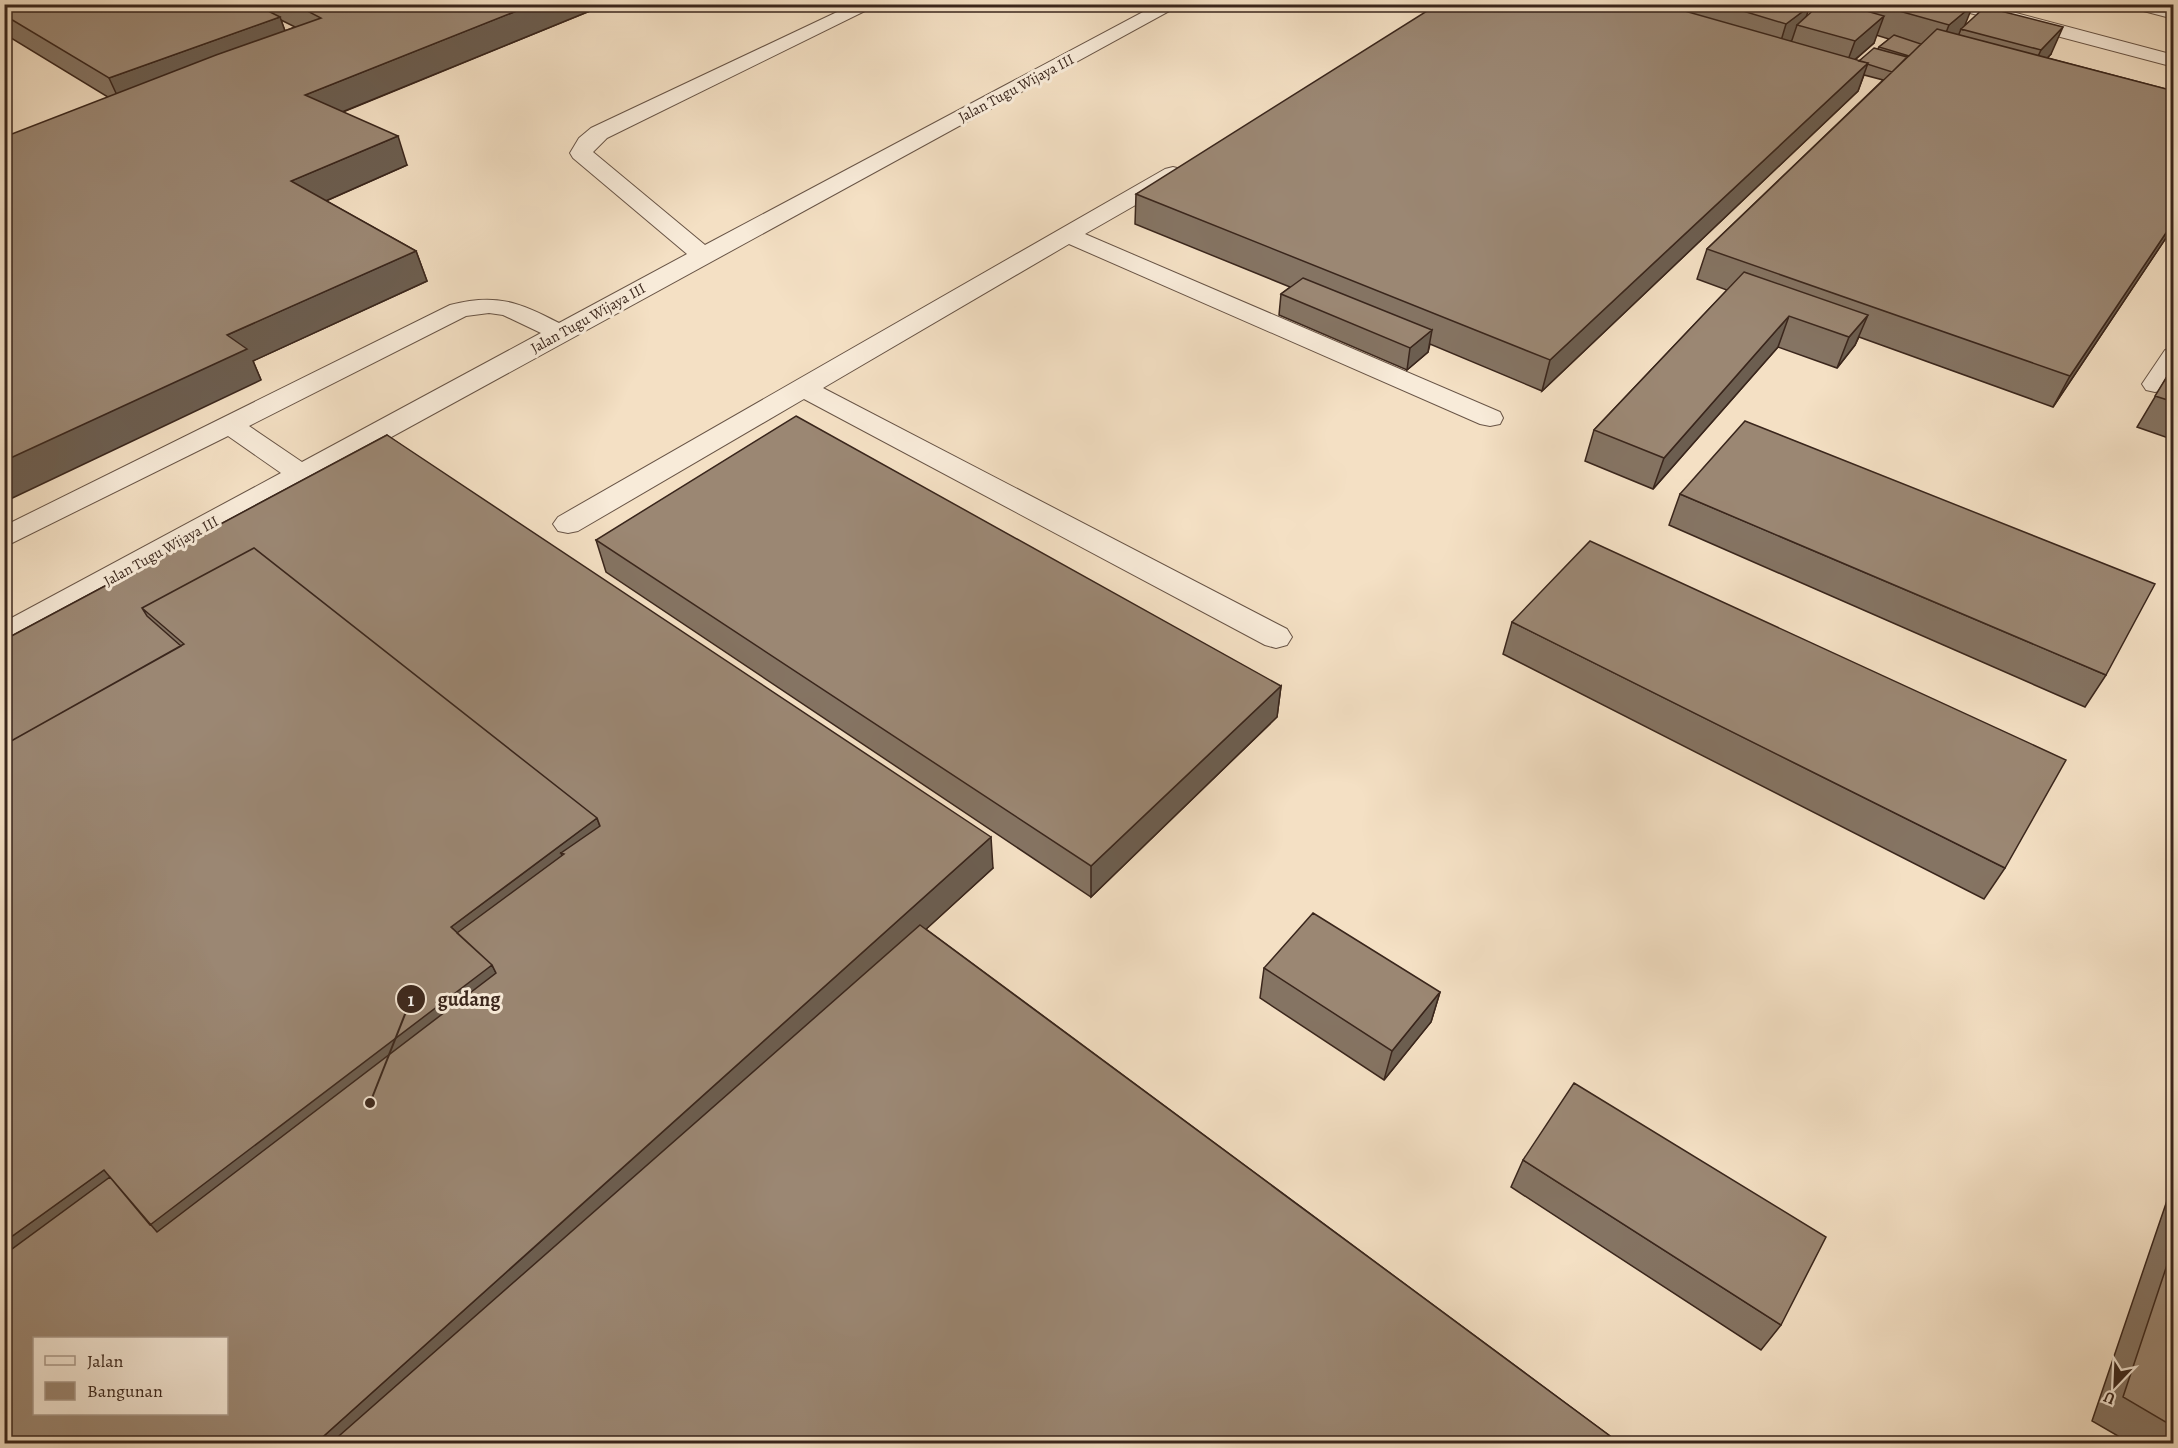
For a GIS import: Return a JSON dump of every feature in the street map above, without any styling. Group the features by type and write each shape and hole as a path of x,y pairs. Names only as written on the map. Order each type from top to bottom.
{"street":[{"path":"703,255 581,153 587,143 599,133 870,4"},
{"name":"Jalan Tugu Wijaya III","path":"4,636 703,255 1173,4"},
{"path":"1958,4 2174,61"},
{"path":"2139,4 2174,13"},
{"path":"568,524 1190,164"},
{"path":"1067,236 1490,418"},
{"path":"4,538 459,310 478,305 501,304 560,333"},
{"path":"2156,384 2174,355"},
{"path":"804,388 1276,638"},
{"path":"230,425 302,474 355,523"}],"building":[{"path":"16,4 254,4 280,17 109,78 4,15 4,8"},
{"path":"294,4 534,4 305,95 398,136 291,181 416,251 227,335 247,349 4,461 4,137 216,55 321,18"},
{"path":"1438,4 1660,4 1868,63 1550,360 1136,194"},
{"path":"1720,4 1804,4 1810,6 1786,24"},
{"path":"1820,4 1842,4 1884,16 1855,41 1797,25"},
{"path":"1874,4 1971,4 1973,5 1949,25"},
{"path":"1985,7 2063,27 2041,50 1961,29"},
{"path":"1937,29 2174,91 2174,221 2070,376 1707,249"},
{"path":"1894,35 1921,44 1909,56 1879,47"},
{"path":"1874,48 1907,57 1892,72 1859,61"},
{"path":"1744,272 1868,315 1849,337 1789,316 1664,458 1594,430"},
{"path":"1303,278 1432,330 1410,348 1281,294"},
{"path":"2174,365 2174,402 2155,396"},
{"path":"796,416 1281,686 1091,866 596,540"},
{"path":"1745,421 2155,584 2106,675 1680,494"},
{"path":"387,435 991,837 316,1443 4,1443 4,1255 110,1177 157,1232 496,973 492,965 457,933 600,826 597,818 254,548 142,608 147,616 181,646 4,745 4,640"},
{"path":"1590,541 2066,760 2005,868 1512,622"},
{"path":"254,548 597,818 451,927 492,965 150,1225 104,1170 4,1242 4,745 184,644 142,608"},
{"path":"1313,913 1440,992 1392,1051 1264,968"},
{"path":"920,925 1610,1436 1605,1443 331,1443"},
{"path":"1574,1083 1826,1237 1781,1325 1523,1160"},
{"path":"2174,1244 2174,1427 2123,1397"}],"place":[{"name":"gudang","path":"370,1103"}]}
